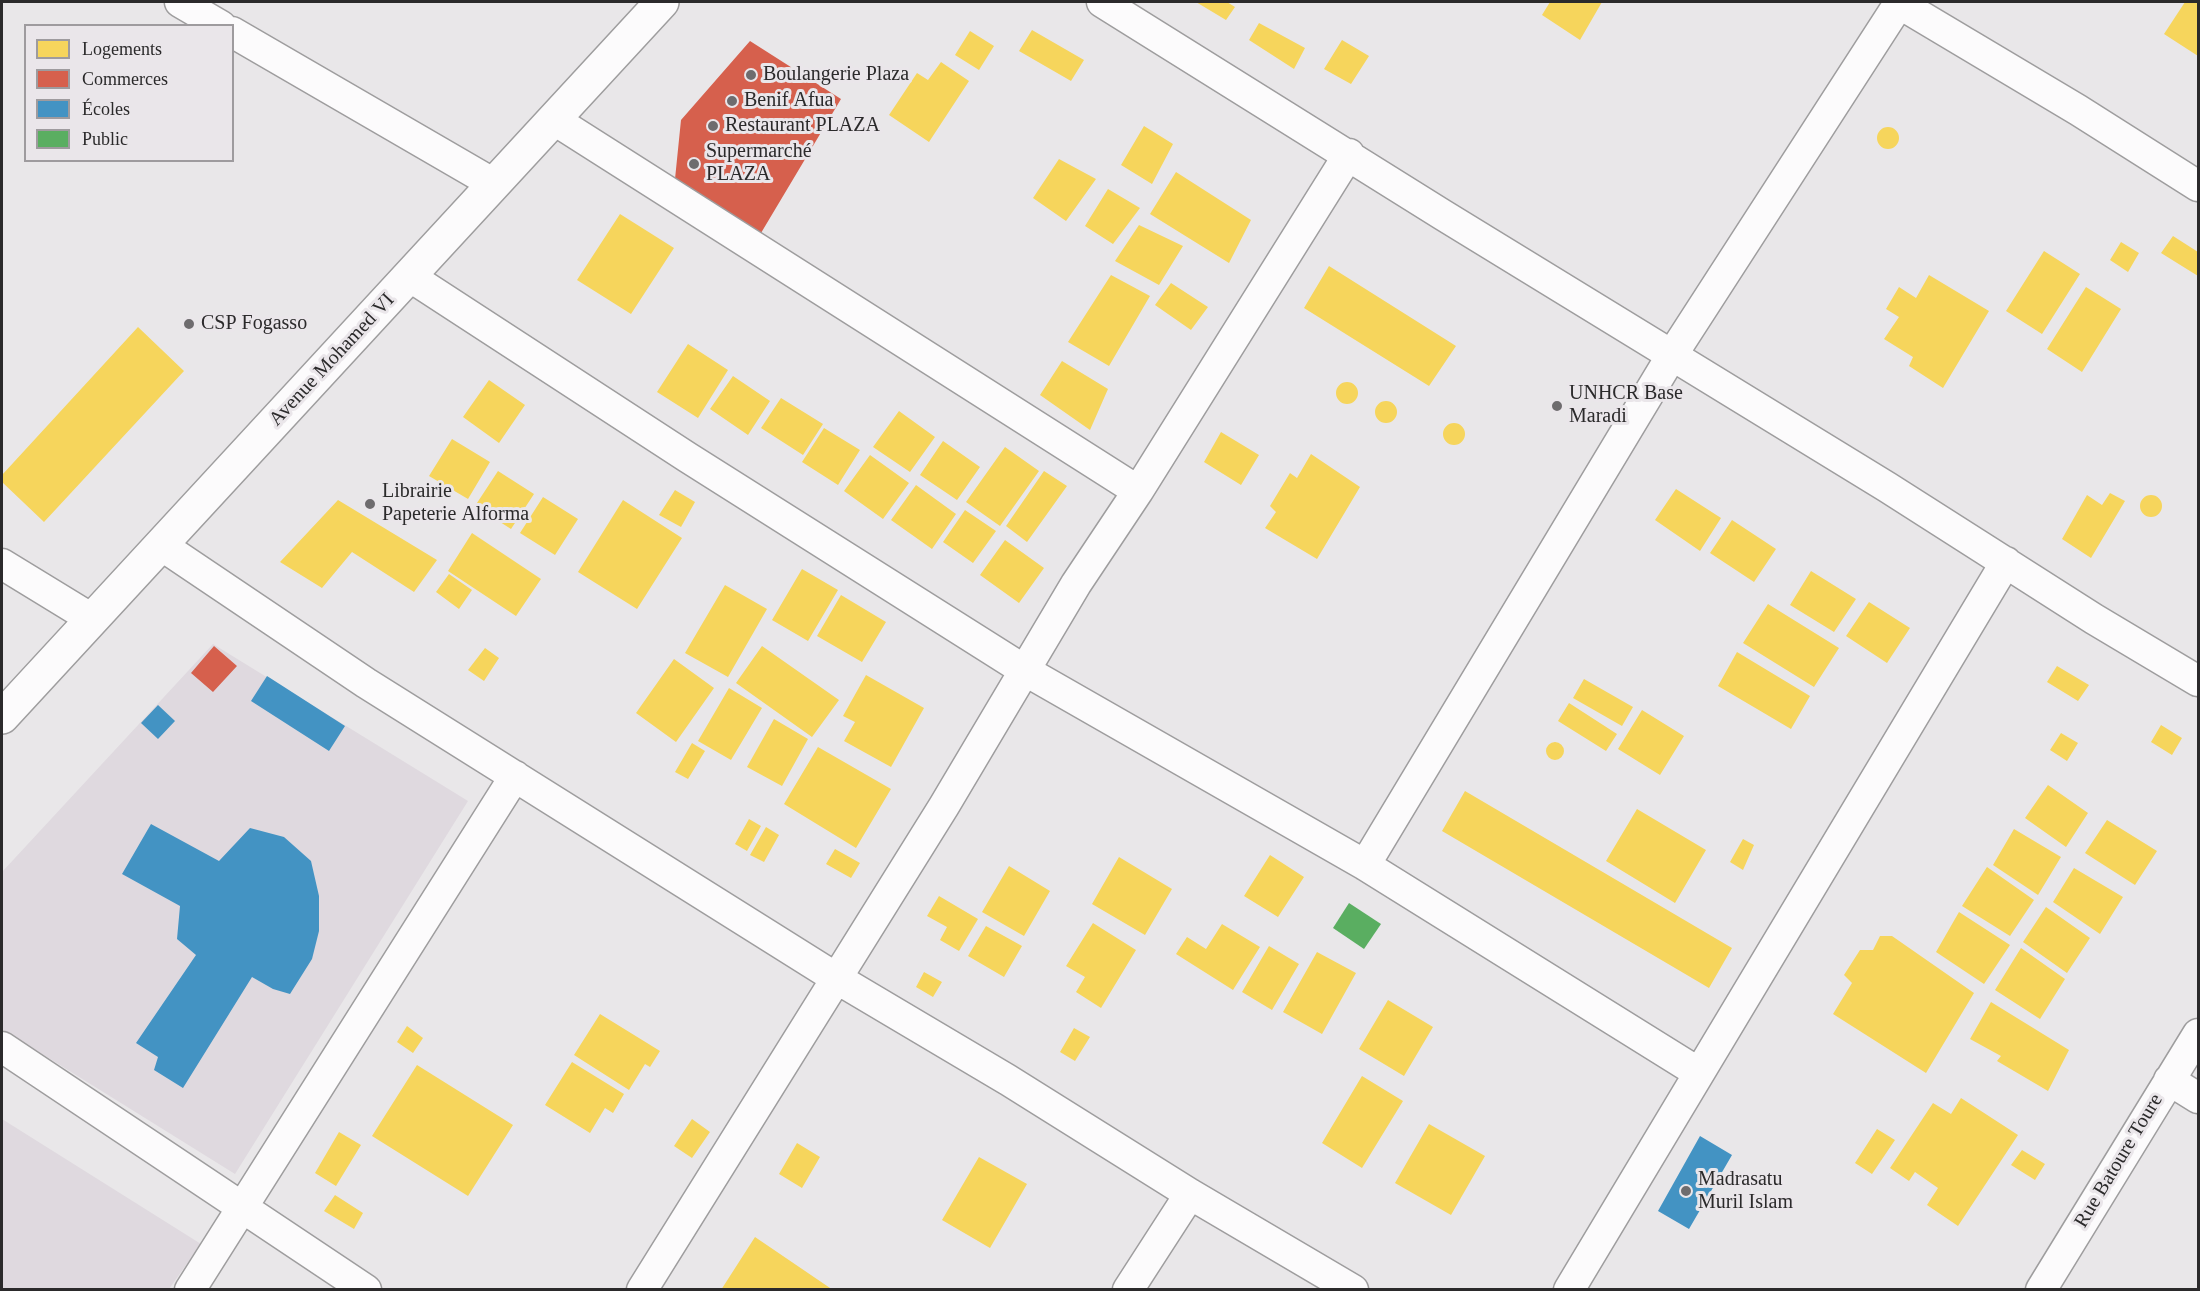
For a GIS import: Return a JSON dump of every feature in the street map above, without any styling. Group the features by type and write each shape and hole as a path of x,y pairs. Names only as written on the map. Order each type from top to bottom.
{"street":[{"path":"180,2 218,24"},
{"name":"Avenue Mohamed VI","path":"2,717 662,2"},
{"path":"1102,2 2006,562 2094,619 2199,681"},
{"path":"1365,865 1672,355 1899,2 2199,186"},
{"path":"234,33 494,184"},
{"path":"553,119 1138,491"},
{"path":"642,1290 944,806 1076,584 1138,491 1349,154"},
{"path":"409,276 687,457 1024,670 1365,865 1699,1073"},
{"path":"161,544 366,683 836,978 1008,1080 1190,1194 1353,1290"},
{"path":"1569,1290 2006,562"},
{"path":"2,564 92,619"},
{"path":"190,1290 514,776"},
{"name":"Rue Batoure Toure","path":"2041,1290 2199,1034"},
{"path":"2,1047 366,1290"},
{"path":"2169,1080 2199,1098"},
{"path":"1128,1290 1190,1194"}],"shaded area":[{"path":"213,644 468,801 235,1174 2,1029 2,872"},
{"path":"2,1119 201,1244 169,1289 2,1289"}],"building: Logements":[{"path":"1196,2 1227,2 1235,7 1226,20"},
{"path":"1550,2 1602,2 1580,40 1542,15"},
{"path":"2185,2 2198,2 2198,56 2164,34"},
{"path":"1259,23 1305,48 1294,69 1249,40"},
{"path":"1032,30 1084,60 1071,81 1019,51"},
{"path":"970,31 994,46 979,70 955,55"},
{"path":"1342,40 1369,56 1351,84 1324,69"},
{"path":"941,62 969,81 929,142 889,115 917,73 928,80"},
{"path":"1144,126 1173,144 1152,184 1121,165"},
{"path":"1888,127 1896,130 1899,138 1896,146 1888,149 1880,146 1877,138 1880,130"},
{"path":"1059,159 1096,179 1066,221 1033,198"},
{"path":"1176,172 1251,220 1229,263 1150,214"},
{"path":"1108,189 1140,208 1113,244 1085,226"},
{"path":"620,214 674,248 631,314 577,280"},
{"path":"1139,225 1183,246 1159,285 1115,261"},
{"path":"2173,236 2198,252 2198,276 2161,253"},
{"path":"2121,242 2139,253 2128,272 2110,260"},
{"path":"2044,251 2080,274 2042,334 2006,311"},
{"path":"1329,266 1456,346 1429,386 1304,308"},
{"path":"1111,275 1150,296 1109,366 1068,342"},
{"path":"1929,275 1989,311 1943,388 1909,366 1913,357 1884,339 1899,317 1886,309 1899,287 1916,298"},
{"path":"1171,283 1208,307 1191,330 1155,305"},
{"path":"2086,287 2121,309 2082,372 2047,349"},
{"path":"138,327 184,371 44,522 2,482 2,475"},
{"path":"688,344 728,370 698,418 657,392"},
{"path":"1062,361 1108,389 1090,430 1040,395"},
{"path":"733,376 770,401 748,435 710,409"},
{"path":"489,380 525,405 499,443 463,417"},
{"path":"1347,382 1355,385 1358,393 1355,401 1347,404 1339,401 1336,393 1339,385"},
{"path":"781,398 823,424 803,455 761,428"},
{"path":"1386,401 1394,404 1397,412 1394,420 1386,423 1378,420 1375,412 1378,404"},
{"path":"899,411 935,437 910,472 873,447"},
{"path":"1454,423 1462,426 1465,434 1462,442 1454,445 1446,442 1443,434 1446,426"},
{"path":"824,428 860,450 838,485 802,462"},
{"path":"1221,432 1259,455 1241,485 1204,462"},
{"path":"452,439 490,462 468,499 429,476"},
{"path":"943,441 980,467 957,500 920,475"},
{"path":"1005,447 1039,471 1000,526 966,502"},
{"path":"1311,454 1360,487 1317,559 1265,528 1276,512 1270,506 1290,473 1297,478"},
{"path":"870,455 909,483 883,519 844,491"},
{"path":"498,471 534,494 511,529 475,506"},
{"path":"1044,471 1067,486 1027,542 1006,526"},
{"path":"916,485 956,514 932,549 891,520"},
{"path":"1676,489 1721,518 1700,551 1655,520"},
{"path":"675,490 695,502 681,527 659,515"},
{"path":"2110,493 2125,501 2091,558 2062,539 2087,495 2102,505"},
{"path":"2151,495 2159,498 2162,506 2159,514 2151,517 2143,514 2140,506 2143,498"},
{"path":"543,497 578,519 555,555 520,533"},
{"path":"338,500 437,560 414,592 352,552 322,588 280,562"},
{"path":"623,500 682,538 637,609 578,572"},
{"path":"965,510 996,531 973,563 943,542"},
{"path":"1732,520 1776,549 1754,582 1710,553"},
{"path":"472,533 541,579 516,616 448,571"},
{"path":"1005,540 1044,568 1019,603 980,575"},
{"path":"802,569 838,590 808,641 772,620"},
{"path":"1811,571 1856,599 1834,632 1790,605"},
{"path":"449,574 472,590 459,609 436,592"},
{"path":"725,585 767,609 728,677 685,653"},
{"path":"841,595 886,622 862,662 817,636"},
{"path":"1869,602 1910,628 1887,663 1846,636"},
{"path":"1768,604 1839,648 1814,687 1743,643"},
{"path":"762,646 839,700 812,737 736,683"},
{"path":"485,648 499,658 484,681 468,670"},
{"path":"1737,652 1810,696 1791,729 1718,686"},
{"path":"674,659 714,688 676,742 636,713"},
{"path":"2057,666 2089,685 2078,701 2047,682"},
{"path":"866,675 924,708 891,767 844,741 855,722 843,716"},
{"path":"1584,679 1633,707 1622,726 1573,698"},
{"path":"729,688 762,708 731,760 698,741"},
{"path":"1569,703 1617,734 1606,751 1558,721"},
{"path":"1642,710 1684,736 1660,775 1618,749"},
{"path":"774,719 808,739 782,786 747,767"},
{"path":"2161,725 2182,738 2172,755 2151,742"},
{"path":"2061,733 2078,743 2067,761 2050,750"},
{"path":"1551,742 1559,742 1564,747 1562,758 1551,760 1546,755 1546,747"},
{"path":"692,743 705,751 688,779 675,772"},
{"path":"818,747 891,789 856,848 784,804"},
{"path":"2048,785 2088,813 2066,847 2025,818"},
{"path":"1465,791 1732,948 1709,988 1442,831"},
{"path":"1637,809 1706,850 1675,903 1606,861"},
{"path":"749,819 761,826 747,851 735,844"},
{"path":"2107,820 2157,851 2135,885 2085,853"},
{"path":"766,827 779,835 764,862 750,855"},
{"path":"2014,829 2061,857 2038,895 1993,865"},
{"path":"1743,839 1754,845 1743,870 1730,862"},
{"path":"835,849 860,863 851,878 826,864"},
{"path":"1270,855 1304,877 1278,917 1244,896"},
{"path":"1119,857 1172,889 1145,935 1092,904"},
{"path":"1009,866 1050,891 1024,936 982,912"},
{"path":"1987,867 2034,900 2010,936 1962,906"},
{"path":"2074,868 2123,897 2100,934 2053,902"},
{"path":"939,896 978,919 959,951 940,940 947,927 927,916"},
{"path":"2046,907 2090,938 2067,973 2023,942"},
{"path":"1959,912 2010,945 1984,984 1936,952"},
{"path":"1093,923 1136,950 1101,1008 1076,992 1085,977 1066,966"},
{"path":"1222,924 1260,947 1233,990 1176,954 1187,937 1206,949"},
{"path":"986,926 1022,946 1004,977 968,956"},
{"path":"1880,936 1892,936 1974,993 1926,1073 1833,1014 1852,983 1844,975 1860,950 1873,950"},
{"path":"1269,946 1299,964 1272,1010 1242,992"},
{"path":"2021,948 2065,979 2040,1019 1995,990"},
{"path":"1317,952 1356,973 1322,1034 1283,1012"},
{"path":"924,972 942,982 933,997 916,987"},
{"path":"1388,1000 1433,1027 1404,1076 1359,1049"},
{"path":"1991,1002 2069,1050 2048,1091 1997,1061 2001,1056 1970,1039"},
{"path":"600,1014 660,1051 650,1067 645,1064 629,1090 574,1055"},
{"path":"407,1026 423,1038 413,1053 397,1042"},
{"path":"1074,1028 1090,1037 1075,1061 1060,1052"},
{"path":"572,1062 624,1094 613,1113 605,1108 590,1133 545,1105"},
{"path":"417,1065 513,1125 468,1196 372,1136"},
{"path":"1362,1076 1403,1101 1362,1168 1322,1143"},
{"path":"1961,1098 2018,1135 1958,1226 1927,1205 1938,1188 1915,1172 1909,1181 1890,1168 1933,1103 1951,1114"},
{"path":"692,1119 710,1132 692,1158 674,1146"},
{"path":"1429,1124 1485,1156 1451,1215 1395,1183"},
{"path":"1877,1129 1895,1140 1872,1174 1855,1163"},
{"path":"339,1132 361,1145 336,1186 315,1173"},
{"path":"797,1143 820,1157 802,1188 779,1174"},
{"path":"2022,1150 2045,1164 2035,1180 2011,1165"},
{"path":"979,1157 1027,1184 990,1248 942,1220"},
{"path":"335,1195 363,1213 354,1229 324,1211"},
{"path":"755,1237 833,1290 721,1290"}],"building: Commerces":[{"path":"750,41 841,99 761,233 675,179 681,120"},
{"path":"214,646 237,666 213,692 191,673"}],"building: Écoles":[{"path":"267,676 345,726 329,751 251,701"},
{"path":"158,705 175,721 158,739 141,723"},
{"path":"151,824 219,861 250,828 284,837 311,861 319,896 319,931 312,959 290,994 273,989 252,977 183,1088 154,1070 158,1057 136,1043 196,955 177,939 180,906 122,874"},
{"path":"1700,1136 1732,1155 1689,1229 1658,1211"}],"building: Public":[{"path":"1349,903 1381,924 1364,949 1333,928"}],"place":[{"name":"Boulangerie Plaza","path":"751,75"},
{"name":"Benif Afua","path":"732,101"},
{"name":"Restaurant PLAZA","path":"713,126"},
{"name":"Supermarché PLAZA","path":"694,164"},
{"name":"CSP Fogasso","path":"189,324"},
{"name":"UNHCR Base Maradi","path":"1557,406"},
{"name":"Librairie Papeterie Alforma","path":"370,504"},
{"name":"Madrasatu Muril Islam","path":"1686,1191"}]}
